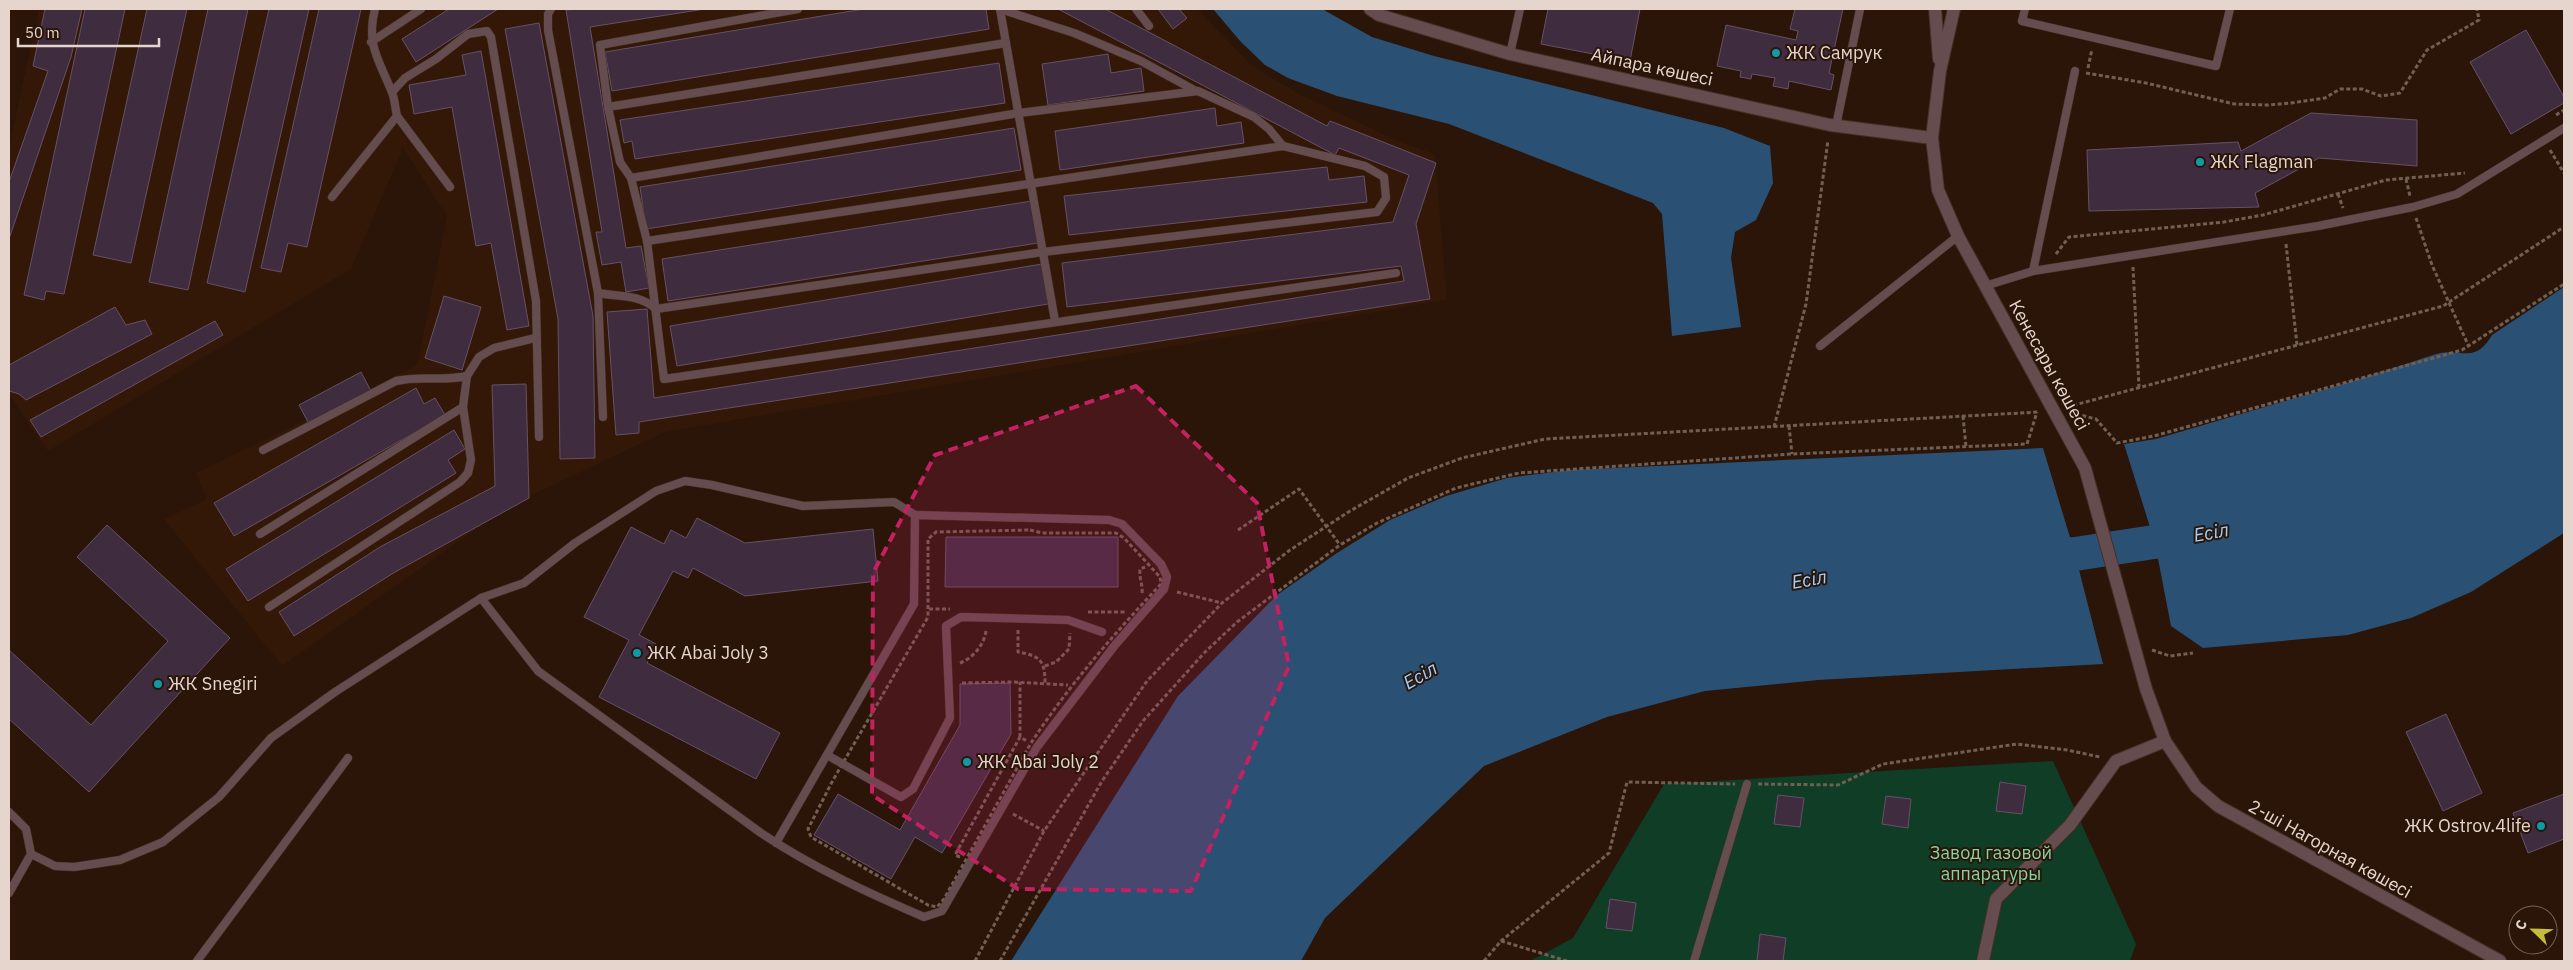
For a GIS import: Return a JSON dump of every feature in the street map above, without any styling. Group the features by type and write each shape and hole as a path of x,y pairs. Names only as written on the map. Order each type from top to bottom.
{"street":[{"name":"Айпара көшесі","path":"1370,9 1379,15 1510,54 1833,125 1932,138"},
{"path":"1935,9 1940,71"},
{"name":"Кенесары көшесі","path":"1954,9 1940,71 1932,138 1938,190 1958,236 2055,410 2085,468 2146,689 2165,741"},
{"path":"1983,961 1996,899 2070,825 2116,761 2165,741"},
{"name":"2-ші Нагорная көшесі","path":"2165,741 2196,787 2218,806 2500,961"}],"lane":[{"path":"375,9 371,24 371,42 392,92 397,116 450,187"},
{"path":"371,42 421,9"},
{"path":"551,9 548,14 548,30 598,293 603,417"},
{"path":"798,9 600,45 608,107 620,162 631,178 647,241 664,379 1396,273"},
{"path":"1055,321 1000,9 1074,33 1141,61 1198,91 1254,117 1269,129 1283,146"},
{"path":"1136,9 1149,26"},
{"path":"1510,54 1520,9"},
{"path":"1833,125 1860,9"},
{"path":"2025,9 2022,21 2216,66 2230,9"},
{"path":"392,92 405,78 436,59 468,34 487,31 491,36 536,301 535,338 538,437"},
{"path":"608,107 1006,43"},
{"path":"2033,271 2075,71"},
{"path":"631,178 1019,113 1198,91"},
{"path":"332,197 397,116"},
{"path":"1985,286 2033,271 2284,231 2413,208 2457,194 2564,128"},
{"path":"647,241 1283,146 1365,166 1384,177 1386,198 1382,207 1377,212 1044,252 656,309"},
{"path":"1820,346 1958,236"},
{"path":"598,293 646,300 656,309"},
{"path":"269,607 460,482 468,473 471,460 463,407 467,376 479,357 494,348 535,338"},
{"path":"263,450 396,381 414,377 448,380 467,376"},
{"path":"260,534 463,407"},
{"path":"31,854 55,866 74,868 120,860 163,842 219,797 271,738 335,692 481,598 524,583 575,543 656,491 686,481 712,485 803,506 894,502 916,515 1109,520 1122,524 1161,564 1167,576 1164,588 1034,745 1002,808 967,861 942,911 924,917 806,862 776,844 538,671 481,598"},
{"path":"776,844 914,604 916,515"},
{"path":"827,755 901,797 913,789 950,718 946,626 961,617 1018,617 1068,620 1102,632"},
{"path":"197,961 348,758"},
{"path":"1694,961 1747,784"},
{"path":"9,812 26,829 31,854 9,894"}],"path":[{"path":"2075,71 2146,84 2234,104 2268,106 2291,103 2325,98 2340,89 2362,89 2381,96 2400,93 2427,50 2479,20 2477,9"},
{"path":"2087,73 2095,38"},
{"path":"2549,121 2564,110"},
{"path":"1774,427 1806,304 1833,125"},
{"path":"2544,141 2564,173"},
{"path":"2033,271 2052,259 2069,237 2131,233 2224,222 2282,210 2386,180 2466,173 2473,169"},
{"path":"2406,179 2413,208 2432,265 2469,347"},
{"path":"2282,210 2297,346"},
{"path":"975,961 1044,831 1147,681 1222,603 1290,550 1408,478 1462,458 1544,439 2055,410 2297,346 2448,302 2564,227"},
{"path":"2131,233 2139,387"},
{"path":"2076,414 2096,419 2118,443 2154,436 2469,347 2564,284"},
{"path":"1000,961 1102,782 1143,721 1204,654 1237,622 1340,545 1377,523 1456,488 1519,473 1792,454 2027,444 2037,412"},
{"path":"1963,416 1966,447"},
{"path":"1789,426 1792,454"},
{"path":"1238,530 1299,489 1340,545"},
{"path":"1030,530 1042,533 1116,533 1124,538 1160,577 1161,584 1097,654 1073,685 1034,745 967,861 937,907 928,905 811,837 808,829 928,617 928,539 936,532 1030,530"},
{"path":"1142,596 1143,587 1139,579 1140,569 1148,565"},
{"path":"1164,588 1222,603"},
{"path":"1128,612 1131,608"},
{"path":"948,667 967,660 980,646 986,633 985,617"},
{"path":"1018,617 1018,652 1031,654 1045,666 1045,683"},
{"path":"1045,666 1056,662 1069,649 1071,639 1068,620"},
{"path":"2151,650 2170,656 2194,653"},
{"path":"948,683 1020,682 1073,685"},
{"path":"967,861 954,854 1020,737 1020,682"},
{"path":"1020,737 1034,745"},
{"path":"1484,961 1501,941 1609,853 1627,782 1838,785 1883,764 2017,744 2067,750 2116,761"},
{"path":"1002,808 1044,831"},
{"path":"1501,941 1567,961"}],"highlighted area":[{"path":"1136,386 1257,503 1289,666 1191,891 1018,889 872,795 873,573 935,455"}],"shaded area":[{"path":"39,9 1197,9 1250,64 1297,93 1398,141 1435,154 1447,300 665,432 509,506 282,666 164,519 207,499 196,473 417,365 447,216 403,148 351,269 48,451 9,395 9,147"}],"green space":[{"name":"Завод газовой аппаратуры","path":"2053,761 2136,944 2130,961 1530,961 1573,938 1664,784"}],"water":[{"path":"1213,9 1322,9 1372,37 1434,56 1724,128 1770,146 1773,183 1756,220 1735,232 1731,258 1741,327 1672,336 1662,214 1653,203 1449,124 1337,96 1288,78 1265,65 1241,42"},
{"path":"2564,287 2564,533 2471,592 2411,618 2348,635 2203,648 2171,626 2155,543 2124,444 2156,439 2330,388 2433,355 2451,352 2472,353 2485,345 2492,335"},
{"path":"2043,448 2075,554 2103,664 1818,680 1705,691 1607,717 1484,766 1325,918 1301,961 1011,961 1178,696 1277,595 1337,553 1390,520 1446,496 1507,478 1570,470"}],"building":[{"path":"45,9 82,9 71,57 9,239 9,182 48,71 33,66"},
{"path":"85,9 125,9 64,294 46,291 44,300 24,295"},
{"path":"147,9 187,9 131,263 93,255"},
{"path":"208,9 248,9 188,290 149,282"},
{"path":"269,9 309,9 245,292 207,283"},
{"path":"319,9 361,9 307,247 288,243 281,272 261,268"},
{"path":"449,9 498,9 416,62 402,39"},
{"path":"705,9 590,27 626,248 641,246 649,288 626,292 621,262 602,265 596,232 602,232 566,10"},
{"path":"864,9 986,9 989,29 612,91 605,52"},
{"path":"1058,9 1105,9 1327,126 1330,121 1436,163 1416,224 1430,299 639,422 639,433 616,435 607,312 647,309 654,398 1404,281 1401,266 1067,307 1062,263 1393,222 1409,175 1339,148 1335,155"},
{"path":"1158,9 1179,9 1187,18 1173,29"},
{"path":"1548,9 1640,9 1630,61 1541,44"},
{"name":"ЖК Самрук","path":"1795,9 1843,9 1829,73 1834,75 1831,90 1789,81 1788,89 1773,86 1775,78 1752,74 1751,79 1740,77 1741,71 1717,66 1726,25 1796,40 1798,31 1790,29"},
{"path":"539,23 593,316 595,458 560,459 558,319 505,29"},
{"path":"2526,30 2564,97 2564,103 2511,134 2470,62"},
{"path":"481,51 529,326 507,330 491,243 476,246 452,107 414,114 409,85 466,75 462,55"},
{"path":"1108,54 1111,73 1141,68 1144,91 1048,105 1042,64"},
{"path":"999,63 1005,103 635,159 632,141 624,143 620,120"},
{"path":"1215,108 1217,126 1241,122 1244,143 1060,170 1055,131"},
{"name":"ЖК Flagman","path":"2311,113 2417,120 2417,166 2319,158 2255,193 2259,207 2089,211 2087,150 2238,142 2241,151"},
{"path":"1014,128 1021,170 646,229 640,187"},
{"path":"1327,167 1329,180 1364,176 1367,202 1069,235 1064,196"},
{"path":"1032,201 1038,243 668,301 662,259"},
{"path":"1042,264 1048,304 677,366 670,326"},
{"path":"444,296 481,307 462,370 425,358"},
{"path":"115,307 126,325 145,320 152,334 26,400 19,394 9,391 9,365"},
{"path":"215,321 223,335 41,437 30,420"},
{"path":"361,372 371,391 309,424 299,405"},
{"path":"526,384 529,498 395,572 294,636 279,612 380,547 495,486 492,385"},
{"path":"416,388 424,404 435,398 445,415 234,536 214,503"},
{"path":"454,430 465,449 448,460 456,473 248,601 226,569"},
{"name":"ЖК Abai Joly 3","path":"697,518 745,543 873,529 878,581 745,596 693,568 688,578 673,571 639,635 656,644 647,663 780,733 756,779 599,697 629,640 584,617 631,527 664,544 671,530 686,538"},
{"name":"ЖК Snegiri","path":"107,525 230,638 89,792 9,719 9,650 91,725 168,641 77,557"},
{"path":"946,537 1118,537 1118,587 945,587"},
{"name":"ЖК Abai Joly 2","path":"1010,683 1011,734 942,853 915,837 891,879 814,835 838,794 900,830 960,725 960,684"},
{"path":"2446,714 2482,793 2443,811 2406,732"},
{"path":"2000,782 2026,786 2022,814 1996,811"},
{"name":"ЖК Ostrov.4life","path":"2564,794 2564,839 2528,853 2513,813"},
{"path":"1778,795 1804,798 1800,827 1774,824"},
{"path":"1886,796 1911,799 1908,828 1882,824"},
{"path":"1610,899 1636,903 1632,931 1606,928"},
{"path":"1760,934 1786,938 1783,961 1757,961"}],"waterway":[{"name":"Есіл","path":"2030,556 2075,554 2200,535"}],"place":[{"name":"ЖК Самрук","path":"1776,53"},
{"name":"ЖК Flagman","path":"2200,162"},
{"name":"ЖК Abai Joly 3","path":"637,653"},
{"name":"ЖК Snegiri","path":"158,684"},
{"name":"ЖК Abai Joly 2","path":"967,762"},
{"name":"ЖК Ostrov.4life","path":"2541,826"}]}
